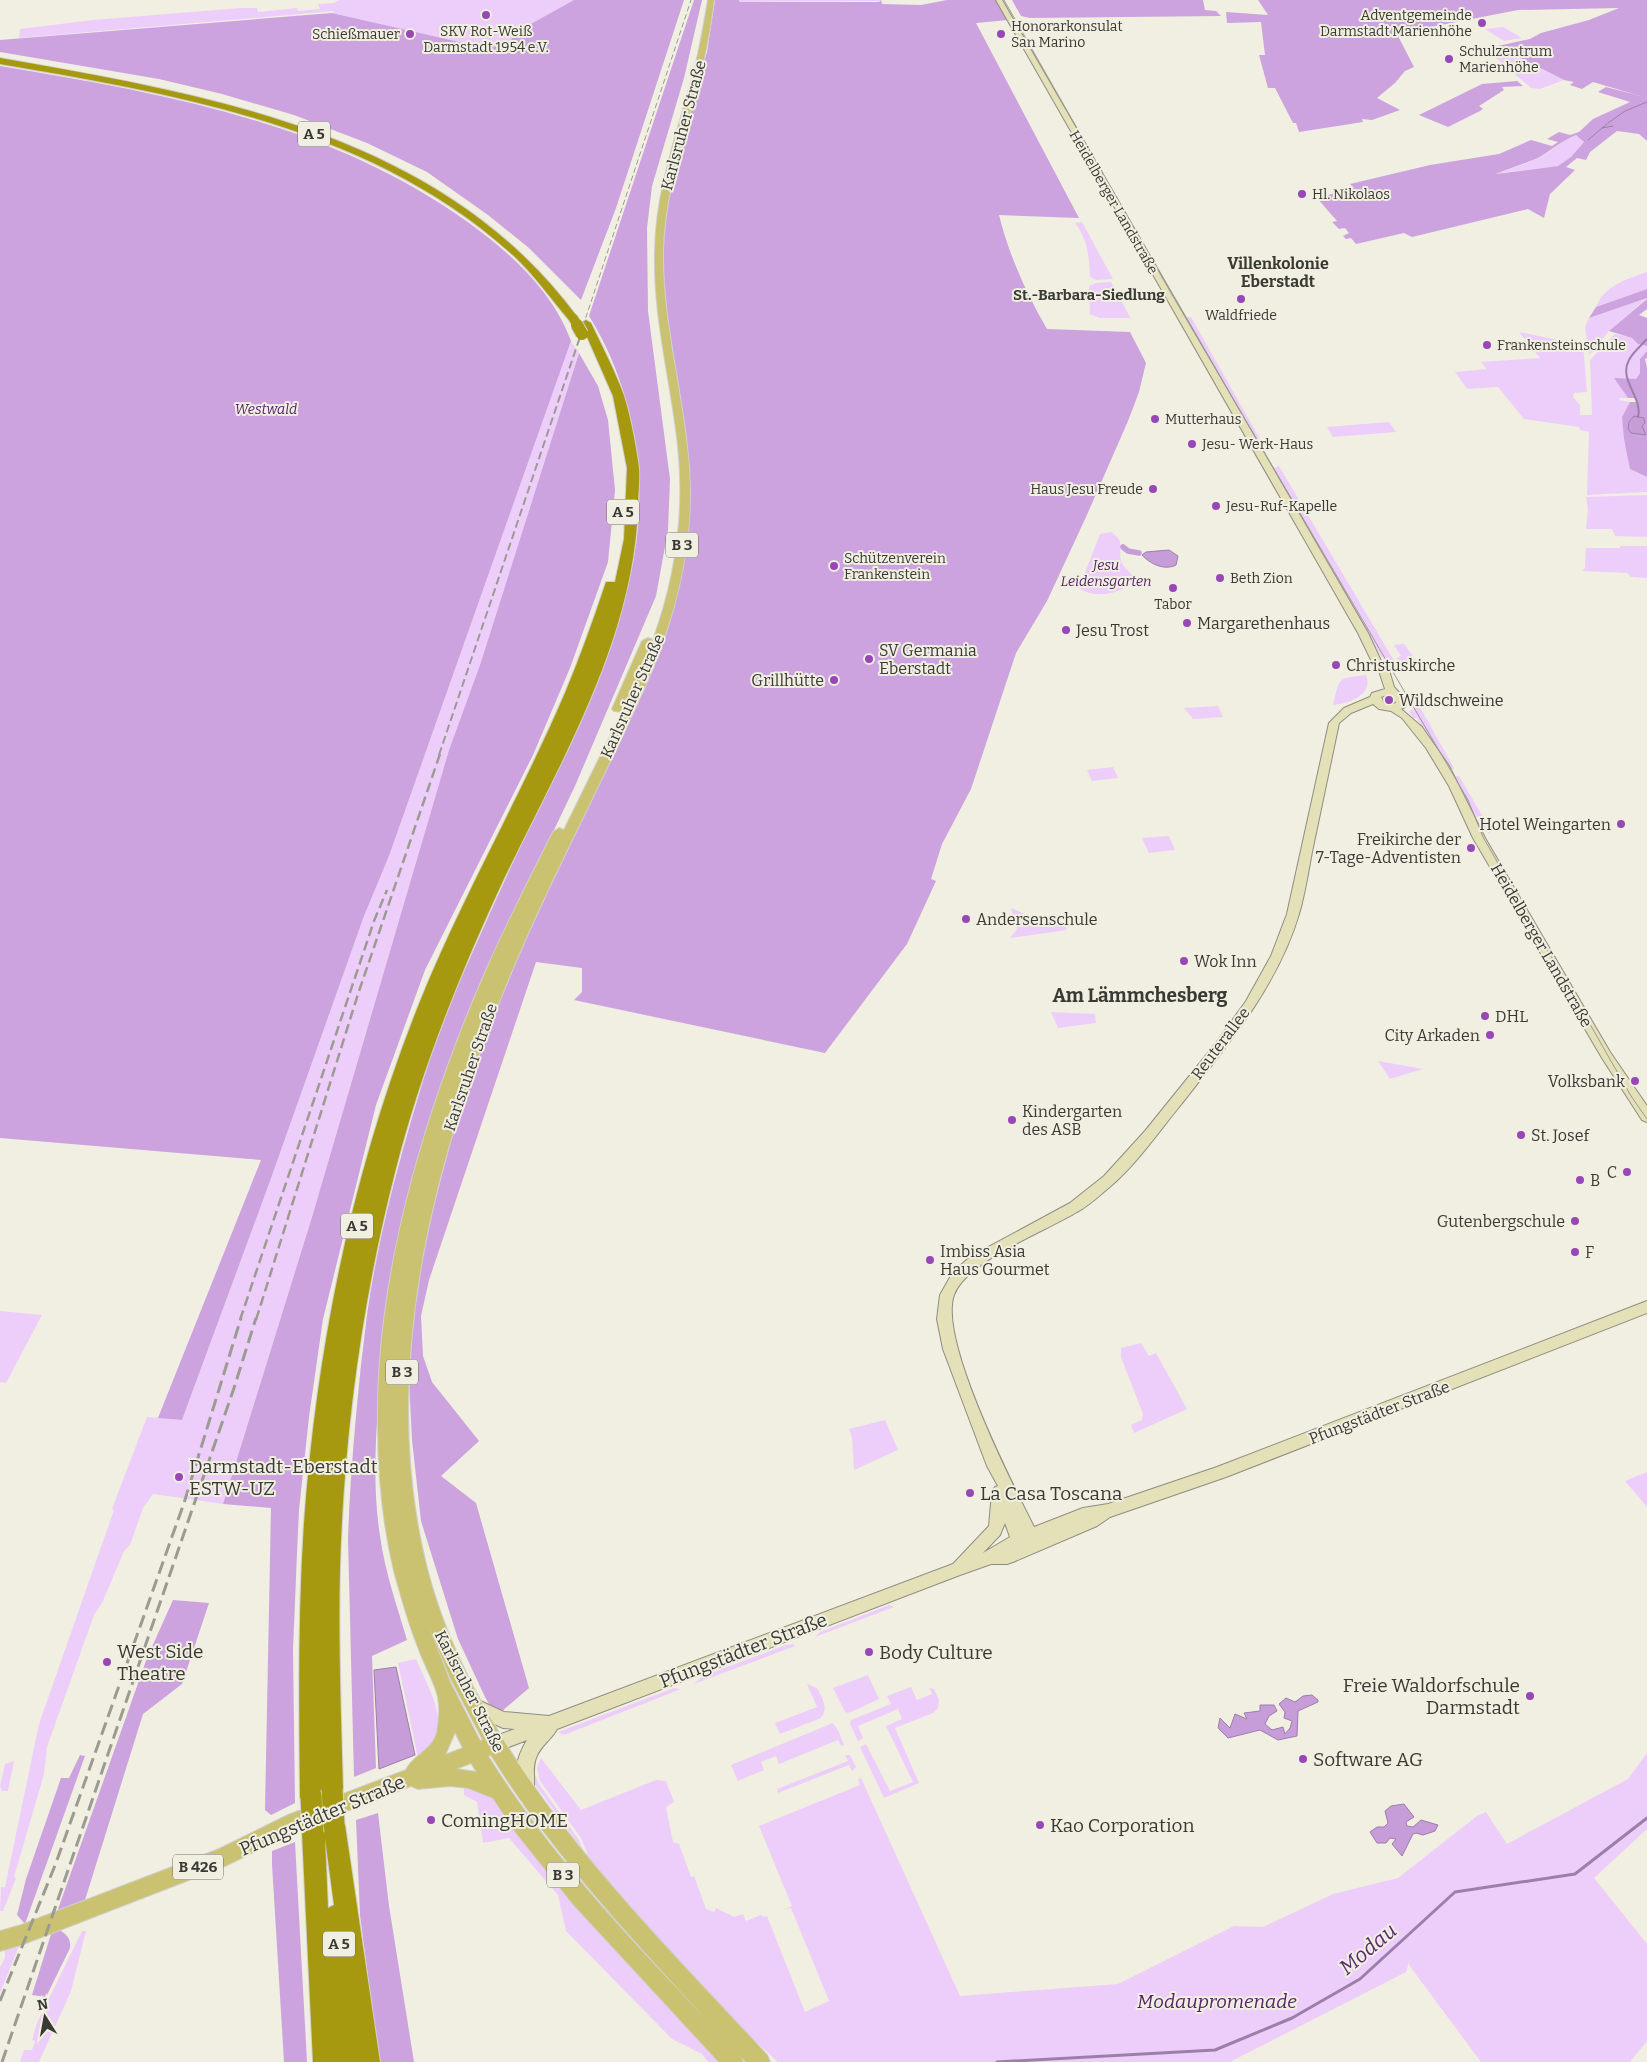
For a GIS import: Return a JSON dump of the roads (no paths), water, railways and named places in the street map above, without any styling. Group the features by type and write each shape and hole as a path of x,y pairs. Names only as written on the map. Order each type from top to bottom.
{"highway":[{"name":"A 5","path":"0,59 117,78 193,94 267,114 336,137 393,162 460,200 508,236 549,274"},
{"name":"A 5","path":"0,59 130,84 224,105 296,128 365,155 440,194 496,234 536,272 574,313"},
{"name":"A 5","path":"325,2062 323,1829 332,1789 329,1602 335,1490 352,1335 376,1213 400,1122 418,1064 442,1001 578,693 612,583 620,542 624,498 621,447 614,411 603,376 584,328 561,289"},
{"name":"A 5","path":"347,2062 336,1906 323,1829 311,1797 310,1605 317,1486 336,1332 353,1240 384,1124 428,1001 482,879 578,693"},
{"path":"323,1829 368,2062"}],"main road":[{"name":"Karlsruher Straße","path":"706,0 686,91 668,145 660,179 652,238 651,279 654,324 673,439 677,483 674,542 668,575 655,619 631,680 510,932 461,1050 432,1142 415,1207 396,1296 386,1389 387,1466 392,1515 413,1607 447,1694 476,1752 499,1792 578,1894 733,2062"},
{"name":"Karlsruher Straße","path":"711,0 697,74 669,166 659,238 661,319 679,424 686,484 686,511 677,577 666,617 647,667 521,935 472,1056 429,1198 410,1298 400,1386 402,1466 407,1516 418,1567 434,1618 454,1665 476,1707 496,1744 527,1793 586,1872 760,2062"},
{"path":"400,1782 438,1751 445,1739 448,1726 447,1694"},
{"name":"B 426","path":"476,1752 496,1744"},
{"name":"Pfungstädter Straße","path":"0,1941 21,1935 190,1870 225,1856 295,1822 476,1752"},
{"name":"B 426","path":"400,1782 454,1776 471,1778 499,1792"}],"street":[{"name":"Heidelberger Landstraße","path":"999,0 1062,113 1363,633 1378,664 1384,670 1389,687 1393,693"},
{"name":"Heidelberger Landstraße","path":"1378,664 1377,670 1382,687 1379,699"},
{"path":"1393,693 1400,696 1398,706 1379,699 1393,693"},
{"name":"Reuterallee","path":"995,1466 946,1334 944,1319 945,1302 952,1285 958,1276 975,1261 1075,1207 1109,1180 1131,1158 1235,1026 1264,980 1285,938 1300,888 1333,725 1340,715 1379,699"},
{"name":"Heidelberger Landstraße","path":"1398,706 1423,735 1467,810 1486,836 1647,1117"},
{"name":"Pfungstädter Straße","path":"496,1744 957,1568 991,1557 1006,1556 1052,1526 1083,1515 1108,1511 1221,1472 1647,1307"},
{"path":"957,1568 995,1530 998,1520 1000,1492 995,1466"},
{"path":"995,1466 1020,1514 1027,1542"},
{"path":"1000,1492 1027,1542"},
{"name":"Pfungstädter Straße","path":"1027,1542 1092,1521 1108,1511"},
{"path":"1020,1514 1037,1524 1052,1526"},
{"path":"476,1707 503,1720 553,1723"},
{"path":"527,1793 524,1772 527,1756 536,1741 553,1723"}],"waterway":[{"path":"1608,123 1625,111 1647,102"},
{"path":"1602,128 1607,124"},
{"path":"1602,128 1613,126"},
{"path":"1588,140 1602,128"},
{"path":"1638,417 1639,410 1628,382 1626,367 1633,354 1647,339"},
{"path":"1123,547 1128,551 1139,553"},
{"name":"Modau","path":"997,2062 1215,2050 1292,2018 1360,1979 1455,1892 1575,1874 1647,1818"}],"tram line":[{"path":"1004,0 1171,293 1468,800 1483,837 1631,1096 1647,1119"}],"railway":[{"path":"583,326 691,0"},
{"path":"439,755 584,325"},
{"path":"256,1320 358,994 440,754"},
{"path":"240,1320 374,921 387,890"},
{"path":"0,2001 56,1863 184,1503 241,1318"},
{"path":"2,2062 234,1388 256,1318"}],"place":[{"name":"SKV Rot-Weiß Darmstadt 1954 e.V.","path":"486,15"},
{"name":"Adventgemeinde Darmstadt Marienhöhe","path":"1482,23"},
{"name":"Schießmauer","path":"410,34"},
{"name":"Honorarkonsulat San Marino","path":"1001,34"},
{"name":"Schulzentrum Marienhöhe","path":"1449,59"},
{"name":"Hl. Nikolaos","path":"1302,194"},
{"name":"Waldfriede","path":"1241,299"},
{"name":"Frankensteinschule","path":"1487,345"},
{"name":"Mutterhaus","path":"1155,419"},
{"name":"Jesu- Werk-Haus","path":"1192,444"},
{"name":"Haus Jesu Freude","path":"1153,489"},
{"name":"Jesu-Ruf-Kapelle","path":"1216,506"},
{"name":"Schützenverein Frankenstein","path":"834,566"},
{"name":"Beth Zion","path":"1220,578"},
{"name":"Tabor","path":"1173,588"},
{"name":"Margarethenhaus","path":"1187,623"},
{"name":"Jesu Trost","path":"1066,630"},
{"name":"SV Germania Eberstadt","path":"869,659"},
{"name":"Christuskirche","path":"1336,665"},
{"name":"Grillhütte","path":"834,680"},
{"name":"Wildschweine","path":"1389,700"},
{"name":"Hotel Weingarten","path":"1621,824"},
{"name":"Freikirche der 7-Tage-Adventisten","path":"1471,848"},
{"name":"Andersenschule","path":"966,919"},
{"name":"Wok Inn","path":"1184,961"},
{"name":"DHL","path":"1485,1016"},
{"name":"City Arkaden","path":"1490,1035"},
{"name":"Volksbank","path":"1635,1081"},
{"name":"Kindergarten des ASB","path":"1012,1120"},
{"name":"St. Josef","path":"1521,1135"},
{"name":"C","path":"1627,1172"},
{"name":"B","path":"1580,1180"},
{"name":"Gutenbergschule","path":"1575,1221"},
{"name":"F","path":"1575,1252"},
{"name":"Imbiss Asia Haus Gourmet","path":"930,1260"},
{"name":"Darmstadt-Eberstadt ESTW-UZ","path":"179,1477"},
{"name":"La Casa Toscana","path":"970,1493"},
{"name":"Body Culture","path":"869,1652"},
{"name":"West Side Theatre","path":"107,1662"},
{"name":"Freie Waldorfschule Darmstadt","path":"1530,1696"},
{"name":"Software AG","path":"1303,1759"},
{"name":"ComingHOME","path":"431,1820"},
{"name":"Kao Corporation","path":"1040,1825"}],"district":[{"name":"Villenkolonie Eberstadt","path":"1278,272"},
{"name":"St.-Barbara-Siedlung","path":"1089,295"},
{"name":"Am Lämmchesberg","path":"1140,995"}],"park label":[{"name":"Westwald","path":"266,409"},
{"name":"Jesu Leidensgarten","path":"1106,574"},
{"name":"Modaupromenade","path":"1217,2001"}]}
